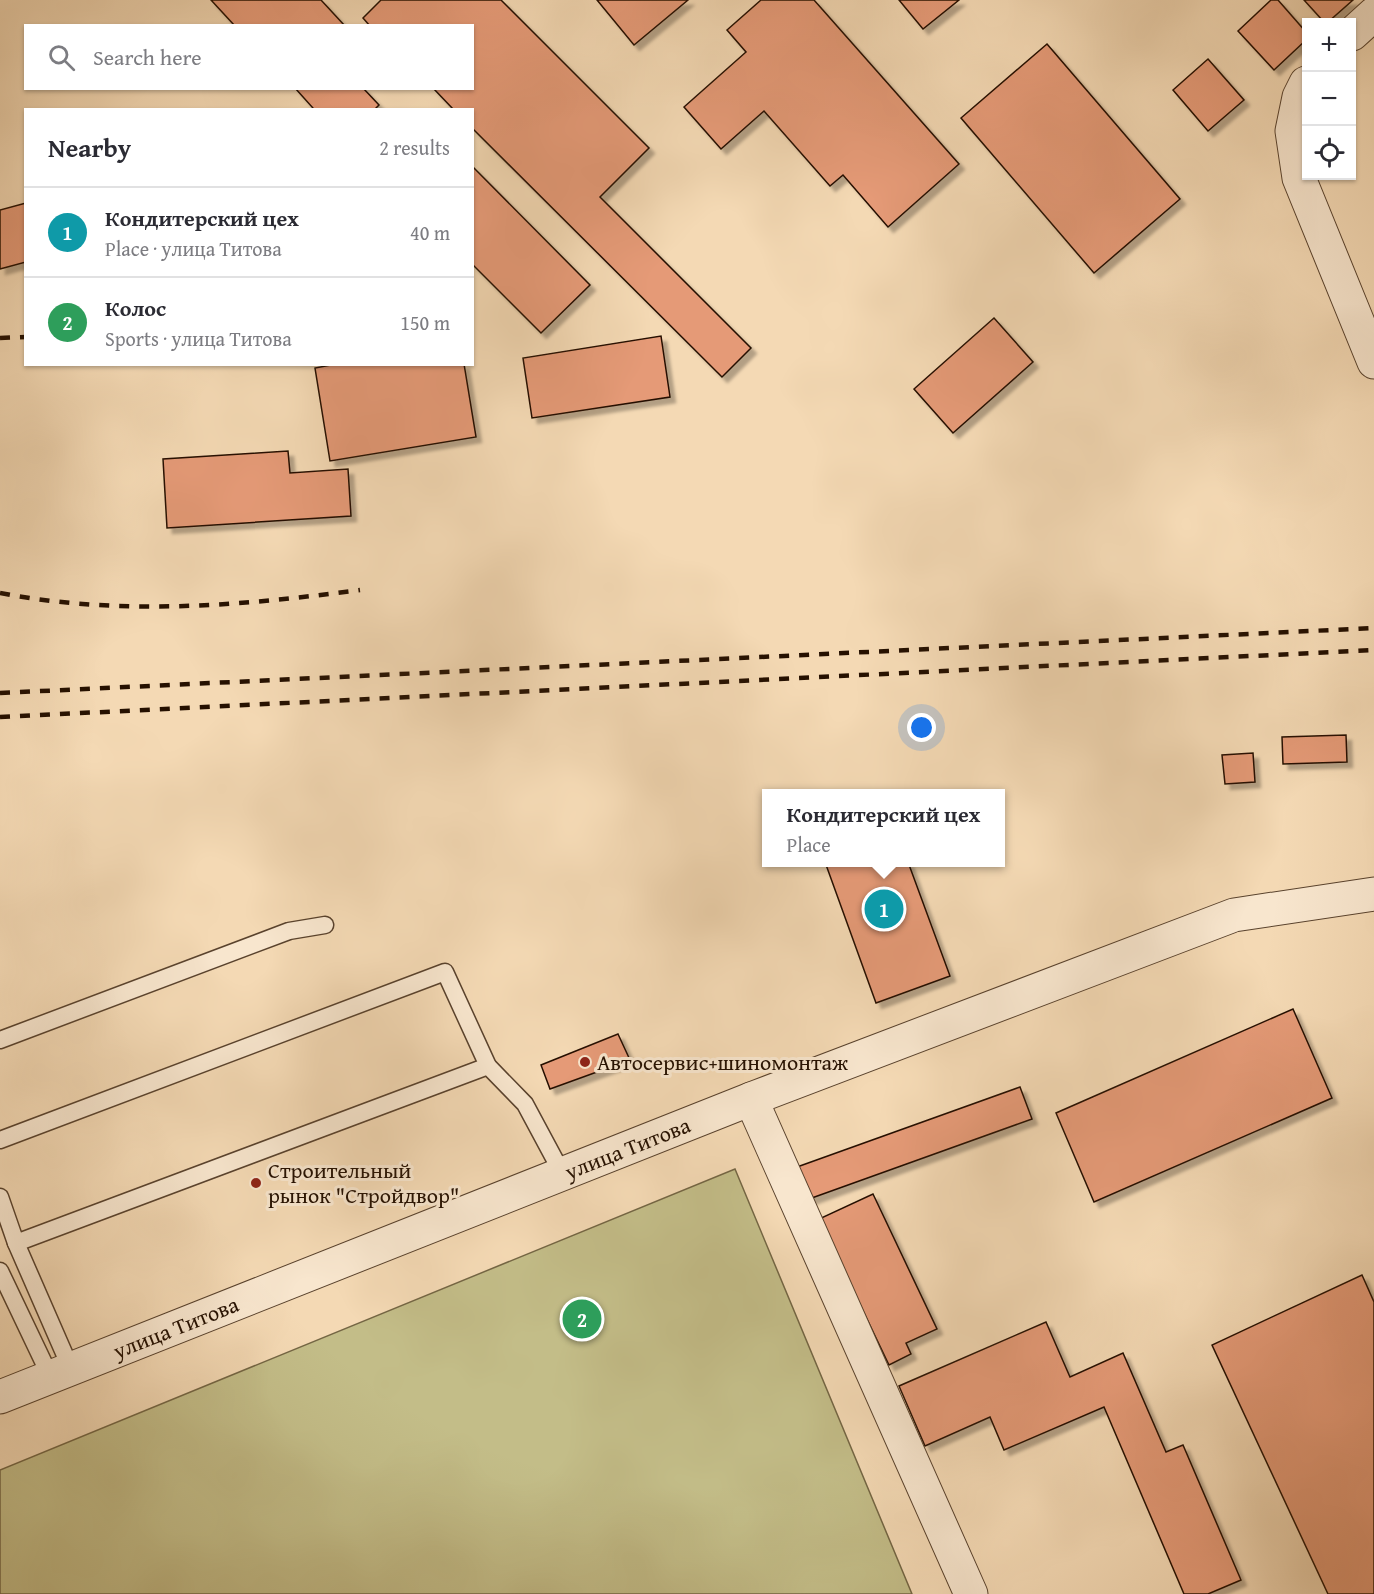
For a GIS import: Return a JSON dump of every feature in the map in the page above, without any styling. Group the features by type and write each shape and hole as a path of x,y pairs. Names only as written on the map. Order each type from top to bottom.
{"street":[{"path":"1356,30 1374,14"},
{"path":"1302,91 1292,131 1299,178 1374,362"},
{"name":"улица Титова","path":"0,1397 751,1099 1234,915 1374,894"},
{"path":"751,1099 971,1594"}],"lane":[{"path":"0,1040 289,931 326,925"},
{"path":"0,1140 445,972 488,1066 525,1104 562,1173"},
{"path":"16,1243 488,1066"},
{"path":"0,1197 61,1374"},
{"path":"0,1270 61,1374"}],"shaded area":[{"path":"735,1169 912,1594 0,1594 0,1470"}],"building":[{"path":"211,0 321,0 343,24 233,24"},
{"path":"381,0 501,0 649,148 600,197 751,348 722,377 474,130 474,108 452,108 435,90 474,90 474,24 368,24 363,18"},
{"path":"597,0 688,0 634,45"},
{"path":"761,0 814,0 959,164 888,227 843,175 830,186 764,111 721,149 684,107 746,52 727,30"},
{"path":"899,0 959,0 923,29"},
{"path":"1271,0 1278,0 1302,27 1302,44 1274,70 1238,31"},
{"path":"1304,0 1353,0 1333,18 1320,18"},
{"path":"1047,44 1180,199 1094,273 961,118"},
{"path":"1208,59 1244,100 1208,131 1173,90"},
{"path":"297,90 365,90 379,105 376,108 313,108"},
{"path":"474,168 590,285 541,333 474,266"},
{"path":"24,204 24,263 0,269 0,210"},
{"path":"994,318 1033,362 953,433 914,389"},
{"path":"661,336 670,397 532,418 523,358"},
{"path":"326,366 464,366 476,437 330,461 315,368"},
{"path":"288,451 290,473 348,469 351,516 167,528 163,459"},
{"path":"1346,735 1347,762 1283,764 1282,737"},
{"path":"1253,753 1255,782 1225,784 1222,755"},
{"path":"827,867 910,867 950,976 876,1003"},
{"path":"1293,1009 1332,1098 1094,1202 1056,1113"},
{"name":"Автосервис+шиномонтаж","path":"618,1034 630,1060 550,1089 541,1065"},
{"path":"1020,1087 1032,1119 809,1199 797,1167"},
{"path":"873,1194 937,1329 906,1343 911,1354 889,1365 819,1219"},
{"path":"1362,1275 1374,1302 1374,1594 1328,1594 1212,1345"},
{"path":"1046,1322 1070,1377 1123,1353 1166,1452 1183,1445 1241,1580 1208,1594 1184,1594 1104,1407 1004,1450 990,1417 925,1446 899,1386"}],"railway":[{"path":"0,338 24,337"},
{"path":"0,593 90,604 180,606 225,604 360,590"},
{"path":"0,693 1374,628"},
{"path":"0,717 1374,650"}],"place":[{"name":"Кондитерский цех","path":"884,909"},
{"name":"Автосервис+шиномонтаж","path":"585,1062"},
{"name":"Строительный рынок \"Стройдвор\"","path":"256,1183"},
{"name":"Колос","path":"582,1319"}]}
